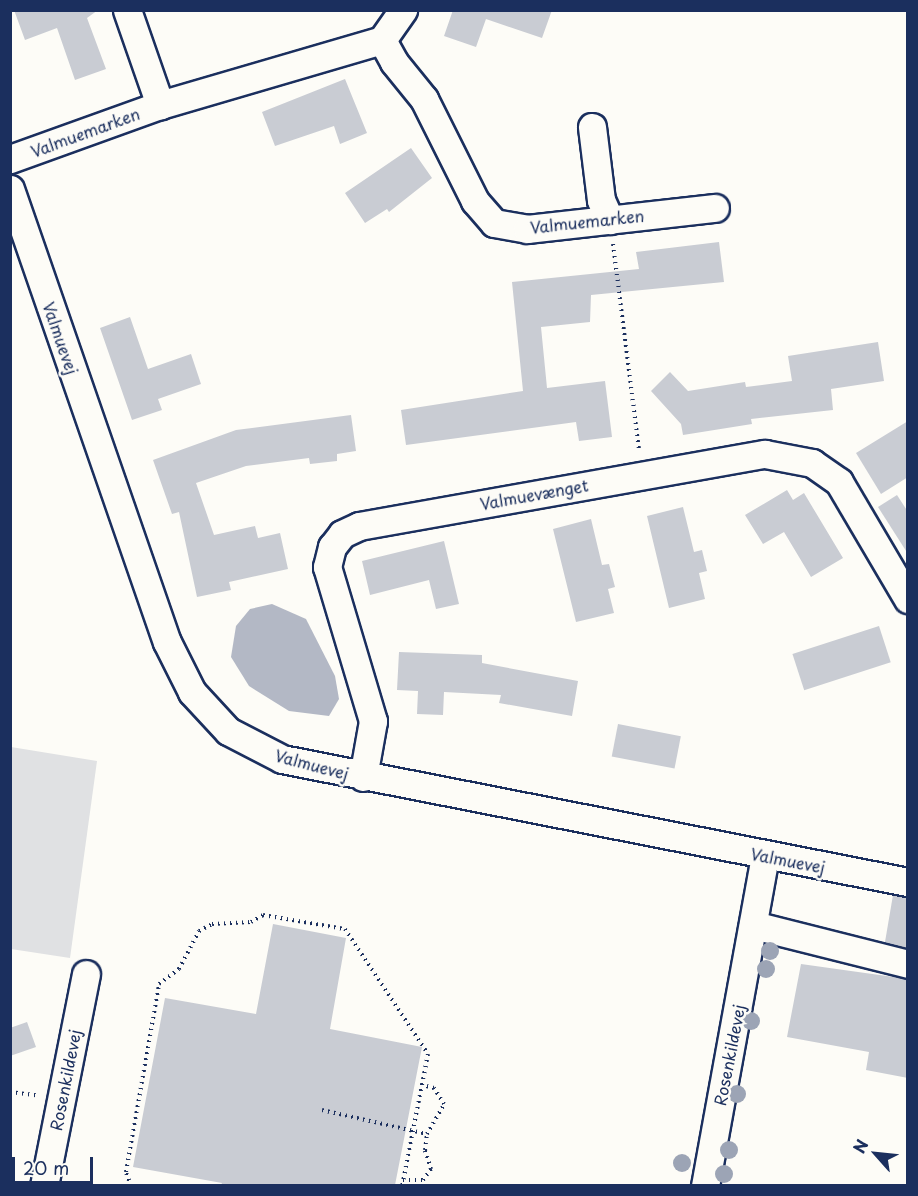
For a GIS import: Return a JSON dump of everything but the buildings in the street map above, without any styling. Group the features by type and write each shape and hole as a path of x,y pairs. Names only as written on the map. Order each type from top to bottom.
{"street":[{"name":"Valmuemarken","path":"127,10 160,105"},
{"path":"382,40 403,10"},
{"name":"Valmuemarken","path":"10,159 160,105 382,40 394,62 424,99 475,201 494,223 527,229 716,208"},
{"path":"592,128 601,200 610,219"},
{"name":"Valmuevej","path":"10,189 167,642 192,692 228,731 282,759 363,777 908,882"},
{"name":"Valmuevænget","path":"363,777 373,721 327,567 332,547 342,534 359,526 765,454 812,463 839,482 908,598"},
{"name":"Rosenkildevej","path":"705,1185 765,855"},
{"path":"753,925 908,964"},
{"name":"Rosenkildevej","path":"44,1185 86,974"}],"path":[{"path":"610,219 642,474"},
{"path":"131,1185 126,1172 159,984 179,969 199,931 212,924 251,922 263,915 345,929 428,1054 402,1183 423,1180 431,1169 425,1150 427,1134 444,1104 434,1088 422,1085"},
{"path":"322,1110 427,1134"}],"shaded area":[{"path":"272,604 306,619 335,676 339,699 329,716 289,711 249,686 231,657 236,626 250,609"},
{"path":"11,747 97,761 70,958 11,949"}]}
